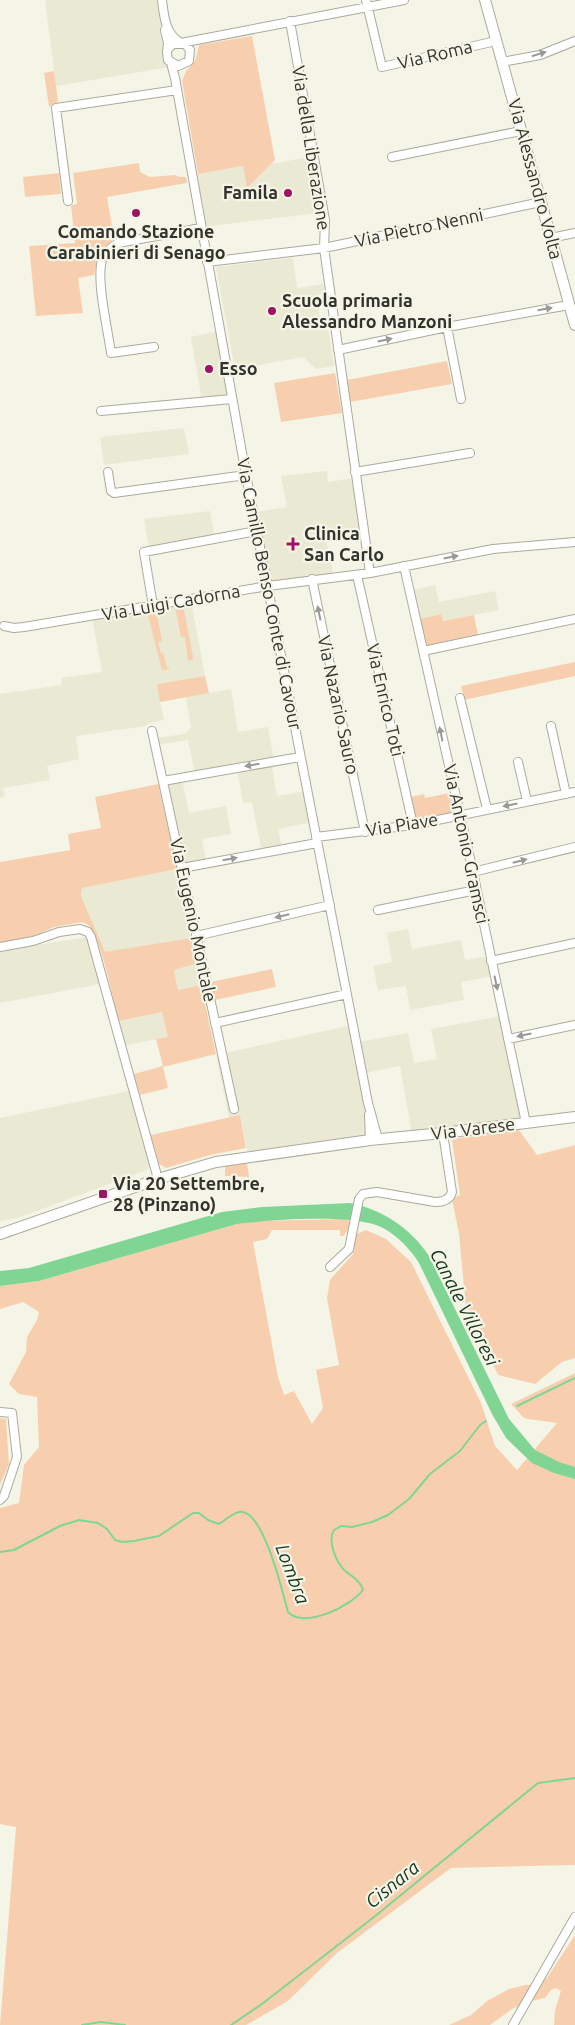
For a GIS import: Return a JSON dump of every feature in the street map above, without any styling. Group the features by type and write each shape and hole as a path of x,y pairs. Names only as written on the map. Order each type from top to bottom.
{"street":[{"path":"162,0 168,49 167,57 171,63 178,66 186,64"},
{"path":"168,49 173,44 366,4 404,0"},
{"name":"Via Alessandro Volta","path":"485,0 575,325"},
{"name":"Via Roma","path":"366,4 382,67 496,41"},
{"path":"165,18 170,34 188,46 191,54"},
{"name":"Via della Liberazione","path":"290,21 325,220 324,248 370,573"},
{"path":"68,202 56,108 176,87 179,73 186,64 196,42 203,38"},
{"path":"502,62 540,55 575,41"},
{"name":"Via Camillo Benso Conte di Cavour","path":"171,63 246,475 374,1139"},
{"path":"392,158 521,131"},
{"name":"Via Pietro Nenni","path":"207,262 324,248 541,202"},
{"path":"154,347 111,353 100,274 103,259 107,251 118,243 202,228"},
{"path":"551,238 575,232"},
{"path":"338,350 447,327 571,306"},
{"path":"447,327 461,399"},
{"path":"101,411 232,399"},
{"path":"355,472 470,453"},
{"path":"108,472 113,493 246,475"},
{"path":"153,606 144,552 257,531"},
{"name":"Via Luigi Cadorna","path":"4,626 24,627 312,579 370,573 493,549 575,542"},
{"name":"Via Antonio Gramsci","path":"404,566 473,872 526,1123"},
{"name":"Via Enrico Toti","path":"357,575 413,825"},
{"name":"Via Nazario Sauro","path":"312,579 365,832"},
{"path":"423,651 575,619"},
{"path":"460,698 487,809"},
{"path":"551,726 566,794"},
{"name":"Via Eugenio Montale","path":"152,731 234,1109"},
{"path":"163,781 300,756"},
{"path":"518,762 526,801"},
{"name":"Via Piave","path":"182,868 317,840 413,825 575,792"},
{"path":"473,872 575,847"},
{"path":"378,910 476,890"},
{"path":"196,936 330,905"},
{"path":"0,947 33,941 66,931 80,929 88,932 91,937 158,1179"},
{"path":"492,961 575,943"},
{"path":"215,1023 347,994"},
{"path":"508,1039 575,1025"},
{"name":"Via Varese","path":"0,1234 158,1179 216,1162 374,1139 443,1133 575,1117"},
{"path":"330,1267 348,1251 358,1202 363,1194 373,1192 426,1202 441,1202 449,1198 452,1192 443,1133"},
{"path":"0,1412 12,1413 17,1457 3,1498 0,1500"},
{"path":"512,2025 575,1917"}],"shaded area":[{"path":"45,0 160,0 169,67 56,86"},
{"path":"252,36 275,160 247,188 243,166 198,174 182,81 186,71 195,61 199,45"},
{"path":"54,71 58,101 49,107 44,73"},
{"path":"310,157 319,213 202,227 193,175 243,166 247,187 271,164"},
{"path":"139,163 140,172 150,177 175,175 186,177 187,183 107,197 114,238 99,254 94,275 78,278 83,313 36,316 29,246 75,243 71,205 77,204 73,173"},
{"path":"59,173 61,194 25,197 23,177"},
{"name":"Scuola primaria Alessandro Manzoni","path":"293,258 297,288 323,284 324,290 317,297 321,326 329,332 334,366 316,369 303,357 235,369 216,267"},
{"path":"218,331 231,398 202,401 191,337"},
{"path":"447,361 452,384 350,402 347,380"},
{"path":"335,373 342,413 281,422 274,383"},
{"path":"184,428 189,454 104,465 100,437"},
{"path":"327,471 328,482 354,478 362,535 326,540 334,577 269,585 256,512 287,507 281,476"},
{"path":"210,511 215,539 150,553 144,519"},
{"path":"435,585 439,602 495,591 499,610 443,621 440,614 416,620 409,591"},
{"path":"191,601 205,676 157,684 164,720 149,723 146,726 76,736 79,759 47,766 50,780 3,788 5,796 0,798 0,694 62,685 61,678 102,672 92,617"},
{"path":"183,605 193,657 192,660 188,661 185,637 181,637 175,607"},
{"path":"156,610 162,641 158,642 167,667 170,669 162,670 147,612"},
{"path":"441,614 443,621 474,615 478,635 432,646 427,645 420,619"},
{"path":"575,662 575,676 464,700 461,686"},
{"path":"205,676 209,693 160,702 157,684"},
{"path":"231,689 238,732 268,727 274,761 271,762 277,796 307,791 313,822 278,829 282,848 262,852 252,802 243,803 237,768 195,774 188,740 150,746 149,739 184,734 191,728 186,697"},
{"path":"182,779 189,813 226,806 231,834 202,839 206,862 177,868 158,784"},
{"path":"406,780 411,797 424,794 425,798 449,793 453,810 451,813 417,820 414,818"},
{"path":"158,784 177,869 82,888 81,896 105,952 191,938 197,963 174,970 178,990 201,985 216,1054 163,1067 168,1088 140,1095 134,1074 163,1066 156,1039 168,1037 162,1012 119,1021 100,949 96,938 85,923 54,927 26,939 0,943 0,862 70,850 68,834 101,828 95,797"},
{"path":"177,869 191,938 105,953 81,896 82,888"},
{"path":"408,929 412,949 461,940 465,960 489,956 493,976 461,982 464,1000 410,1010 406,986 378,990 373,966 392,962 387,933"},
{"path":"87,937 100,984 0,1003 0,951"},
{"path":"197,963 201,985 178,990 174,969"},
{"path":"272,969 276,987 215,1000 211,982"},
{"path":"162,1012 168,1037 126,1045 119,1021"},
{"path":"502,1016 524,1121 412,1133 400,1066 365,1073 359,1042 408,1033 414,1063 437,1059 431,1029"},
{"path":"352,1025 370,1138 248,1155 240,1115 229,1118 216,1055"},
{"path":"129,1091 150,1164 147,1170 18,1218 0,1221 0,1118"},
{"path":"240,1115 246,1148 210,1155 166,1168 159,1164 151,1135"},
{"path":"519,1130 537,1155 575,1145 575,1358 562,1362 535,1384 498,1375 466,1308 459,1234 452,1199 460,1195 452,1139"},
{"path":"247,1162 249,1177 225,1176 225,1165"},
{"path":"350,1203 384,1215 404,1229 422,1246 429,1256 509,1419 535,1450 559,1462 575,1467 575,1479 554,1473 532,1463 506,1438 492,1414 419,1263 399,1239 383,1228 370,1223 353,1220 312,1219 237,1224 39,1281 0,1286 0,1271 29,1268 222,1212 262,1207"},
{"path":"343,1219 350,1221 350,1228 343,1236 340,1236 340,1230 272,1230 267,1239 253,1242 278,1377 284,1395 294,1391 312,1424 323,1408 316,1370 339,1365 327,1298 330,1280 353,1254 355,1235 366,1230 386,1239 411,1262 481,1403 495,1446 517,1470 557,1423 524,1418 511,1404 575,1373 575,1865 451,1868 337,1953 288,2001 246,2025 0,2025 16,1827 0,1824 0,1508 19,1503 24,1465 39,1447 37,1397 19,1394 9,1384 26,1352 27,1337 37,1320 39,1312 23,1302 0,1309 0,1286 39,1281 237,1224 258,1221"},
{"path":"0,1418 6,1419 9,1464 0,1485"},
{"path":"575,1935 575,2025 554,2025 555,2010 561,1991 556,1988 551,1990 545,1998 531,2001 512,2009 490,2025 449,2025 471,2015 487,2001 509,1989 533,1985 547,1978"}],"waterway":[{"name":"Lombra","path":"517,1406 575,1378"},
{"name":"Lombra","path":"0,1552 14,1550 60,1526 79,1520 98,1523 107,1529 115,1540 122,1542 159,1536 193,1513 199,1513 208,1520 219,1524 231,1515 239,1512 248,1514 264,1537 277,1571 288,1612 296,1617 316,1617 349,1603 363,1590 358,1581 344,1570 335,1556 331,1540 334,1530 341,1526 352,1527 372,1522 388,1515 409,1499 430,1474 460,1451 480,1425 486,1421"},
{"name":"Cisnara","path":"231,2025 262,2004 374,1917 538,1783 575,1778"},
{"name":"Cisnara","path":"82,2025 101,2022 125,2025"}],"place":[{"name":"Famila","path":"288,193"},
{"name":"Comando Stazione Carabinieri di Senago","path":"136,213"},
{"name":"Scuola primaria Alessandro Manzoni","path":"272,311"},
{"name":"Esso","path":"209,369"},
{"name":"Clinica San Carlo","path":"293,544"},
{"name":"Via 20 Settembre, 28 (Pinzano)","path":"103,1194"}],"water label":[{"name":"Canale Villoresi","path":"465,1307"}]}
